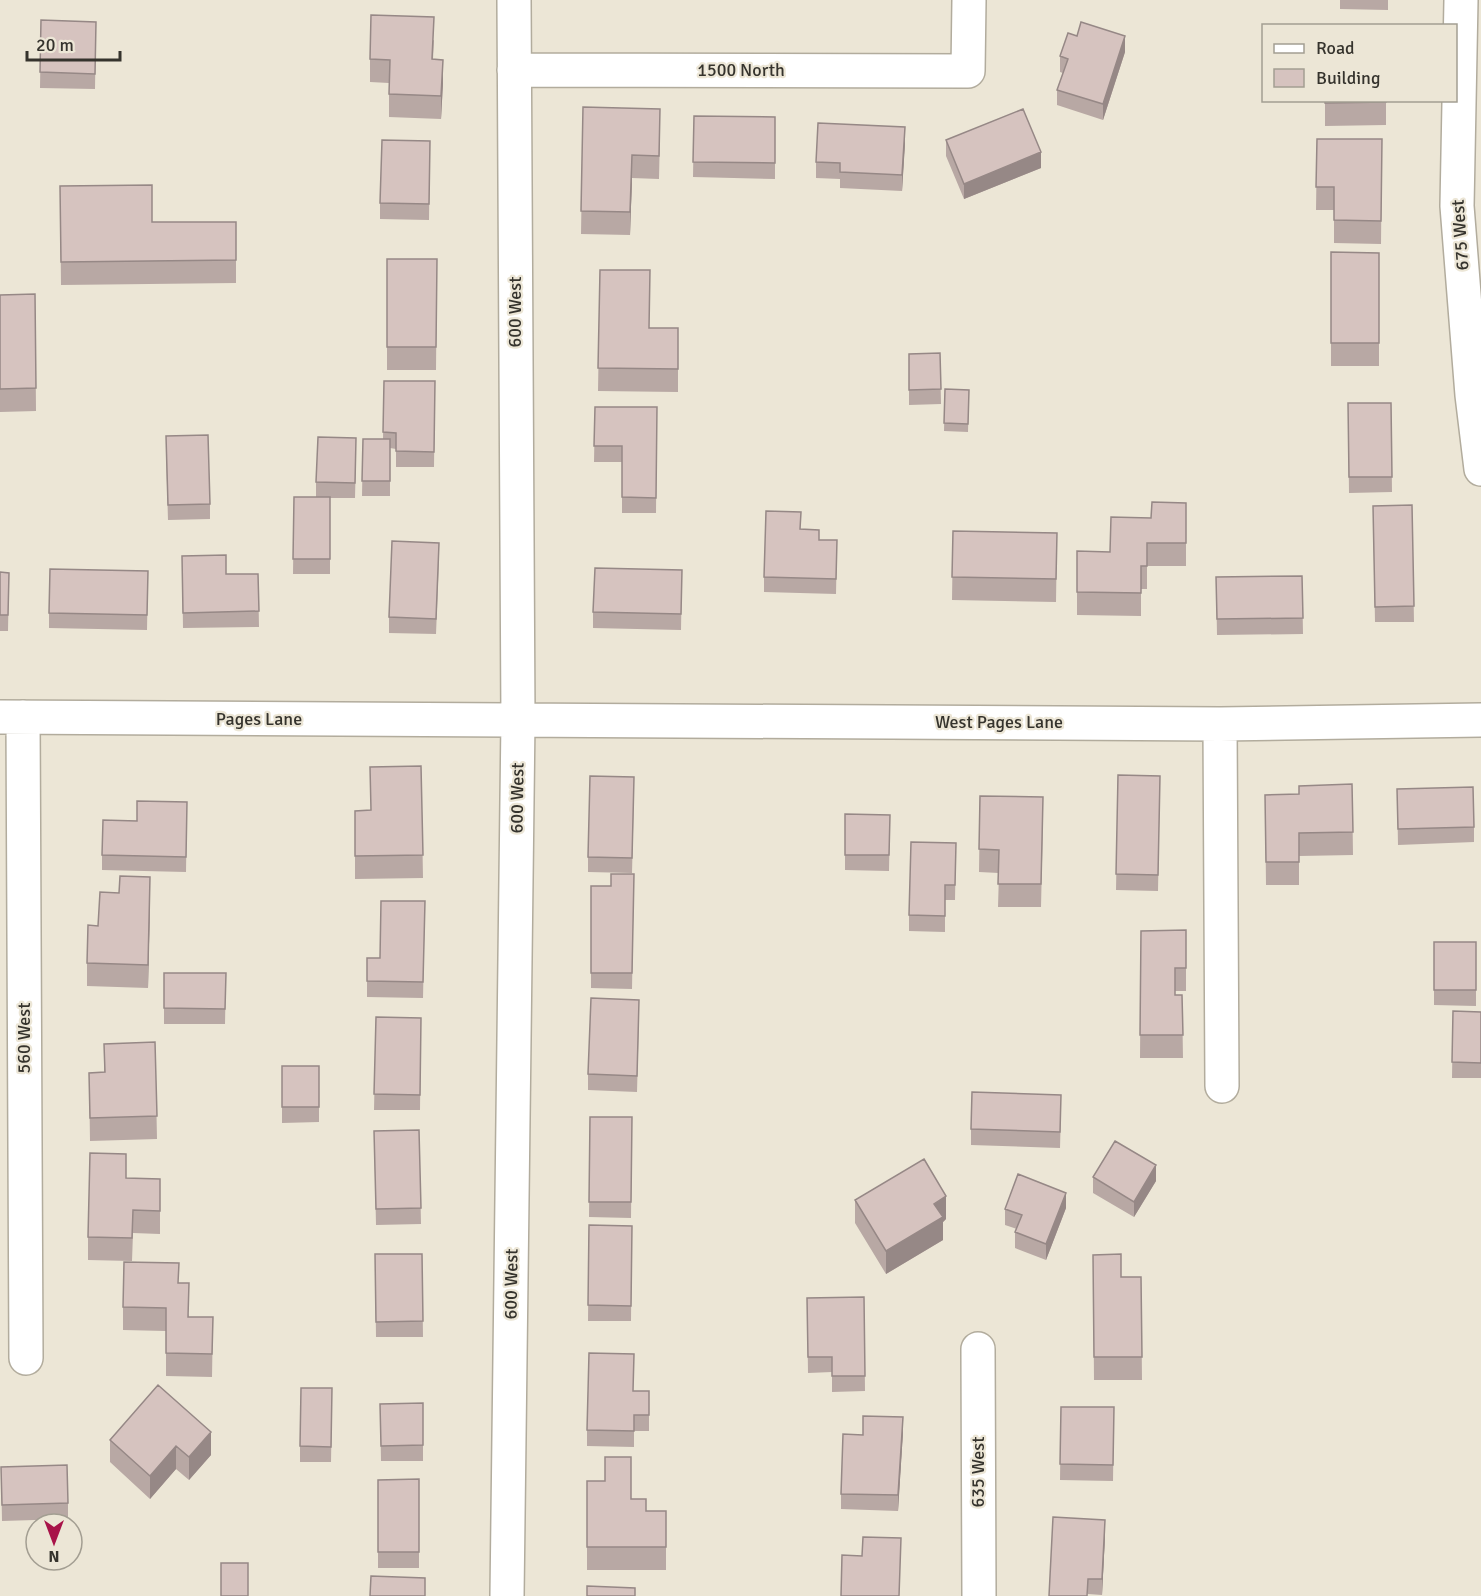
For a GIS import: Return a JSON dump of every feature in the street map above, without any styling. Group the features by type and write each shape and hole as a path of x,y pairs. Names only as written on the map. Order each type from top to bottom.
{"street":[{"name":"600 West","path":"507,1596 518,720 514,0"},
{"name":"1500 North","path":"514,70 968,70 969,0"},
{"name":"675 West","path":"1461,0 1457,206 1472,396 1481,469"},
{"name":"Pages Lane","path":"12,717 518,720"},
{"name":"560 West","path":"12,717 26,1358"},
{"name":"West Pages Lane","path":"518,720 1220,724 1481,720"},
{"path":"1220,724 1222,1086"},
{"name":"635 West","path":"978,1349 979,1596"}],"building":[{"path":"371,15 434,17 432,59 443,60 441,96 389,94 390,60 370,59"},
{"path":"41,20 96,22 95,74 40,72"},
{"path":"1081,22 1125,36 1103,104 1057,90 1068,59 1060,56 1068,33 1077,36"},
{"path":"1325,102 1386,102 1325,103"},
{"path":"583,107 660,109 659,156 632,155 630,212 581,211"},
{"path":"1023,109 1041,152 964,184 946,140"},
{"path":"694,116 775,117 775,163 693,162"},
{"path":"818,123 905,127 902,175 840,172 840,163 816,162"},
{"path":"1317,139 1382,139 1381,221 1334,220 1334,187 1316,187"},
{"path":"382,140 430,141 429,204 380,203"},
{"path":"152,185 152,222 236,222 236,260 61,262 60,186"},
{"path":"1331,252 1379,253 1379,343 1331,343"},
{"path":"387,259 437,259 436,347 387,347"},
{"path":"600,270 650,270 649,328 678,328 678,369 598,368"},
{"path":"35,294 36,388 0,389 0,295"},
{"path":"940,353 941,389 909,390 909,354"},
{"path":"384,381 435,381 434,452 396,451 396,433 383,432"},
{"path":"945,389 969,390 968,424 944,423"},
{"path":"1348,403 1391,403 1392,477 1349,477"},
{"path":"595,407 657,407 656,498 622,497 622,446 594,446"},
{"path":"208,435 210,504 168,505 166,436"},
{"path":"318,437 356,438 355,483 316,482"},
{"path":"363,439 390,439 390,481 362,481"},
{"path":"294,497 330,497 330,559 293,559"},
{"path":"1152,502 1186,503 1186,543 1147,543 1147,566 1141,566 1141,593 1077,592 1077,551 1110,552 1111,517 1151,518"},
{"path":"1412,505 1414,606 1375,607 1373,506"},
{"path":"766,511 801,512 800,529 819,530 819,540 837,540 836,579 764,577"},
{"path":"953,531 1057,533 1056,579 952,577"},
{"path":"392,541 439,543 436,619 389,617"},
{"path":"226,555 226,574 258,574 259,611 183,613 182,556"},
{"path":"595,568 682,570 681,614 593,612"},
{"path":"50,569 148,571 147,615 49,613"},
{"path":"0,572 9,573 8,615 0,615"},
{"path":"1302,576 1303,618 1217,619 1216,577"},
{"path":"421,766 423,855 355,856 355,811 371,810 370,767"},
{"path":"1118,775 1160,776 1158,875 1116,874"},
{"path":"590,776 634,777 632,858 588,857"},
{"path":"1352,784 1353,832 1299,833 1299,862 1266,862 1265,795 1299,794 1299,786"},
{"path":"1473,787 1474,827 1398,829 1397,789"},
{"path":"980,796 1043,797 1041,884 998,884 999,850 979,849"},
{"path":"137,801 187,802 186,857 102,855 103,820 137,821"},
{"path":"845,814 890,815 889,855 845,855"},
{"path":"911,842 956,843 955,885 945,885 945,916 909,915"},
{"path":"611,874 634,874 632,973 591,973 591,886 611,886"},
{"path":"120,876 150,877 148,965 87,963 88,925 98,926 100,892 119,893"},
{"path":"381,901 425,901 423,982 367,981 367,958 380,958"},
{"path":"1186,930 1186,968 1175,968 1175,995 1182,995 1183,1035 1140,1035 1141,931"},
{"path":"1434,942 1476,942 1476,990 1434,990"},
{"path":"164,973 226,973 225,1009 164,1008"},
{"path":"591,998 639,1000 637,1076 588,1074"},
{"path":"1453,1011 1481,1012 1481,1063 1452,1062"},
{"path":"376,1017 421,1018 420,1095 374,1094"},
{"path":"155,1042 157,1116 90,1118 89,1073 105,1072 104,1044"},
{"path":"282,1066 319,1066 319,1107 282,1107"},
{"path":"972,1092 1061,1095 1060,1132 971,1129"},
{"path":"590,1117 632,1117 631,1202 589,1202"},
{"path":"419,1130 421,1208 376,1209 374,1131"},
{"path":"1115,1141 1156,1165 1134,1202 1093,1177"},
{"path":"90,1153 126,1154 126,1178 160,1179 160,1211 133,1210 132,1238 88,1237"},
{"path":"924,1159 946,1196 934,1204 943,1217 886,1251 855,1200"},
{"path":"1018,1174 1066,1193 1046,1244 1015,1232 1022,1215 1005,1209"},
{"path":"589,1225 632,1226 631,1306 588,1305"},
{"path":"375,1254 422,1254 423,1321 376,1322"},
{"path":"1121,1254 1121,1277 1141,1277 1142,1357 1094,1357 1093,1255"},
{"path":"124,1262 179,1263 178,1283 189,1283 188,1317 213,1317 212,1354 166,1353 166,1308 123,1307"},
{"path":"864,1297 865,1376 832,1376 832,1357 808,1357 807,1298"},
{"path":"589,1353 634,1354 633,1391 649,1391 649,1415 634,1415 634,1431 587,1430"},
{"path":"158,1385 211,1432 189,1457 176,1446 150,1476 110,1440"},
{"path":"301,1388 332,1388 331,1447 300,1446"},
{"path":"423,1403 423,1445 381,1446 380,1404"},
{"path":"1061,1407 1114,1407 1113,1465 1060,1464"},
{"path":"863,1416 903,1417 898,1495 841,1494 843,1434 863,1435"},
{"path":"605,1457 631,1457 631,1499 646,1499 646,1511 666,1511 666,1547 587,1547 587,1481 605,1481"},
{"path":"67,1465 68,1503 2,1505 1,1467"},
{"path":"419,1479 419,1552 378,1552 378,1480"},
{"path":"1053,1517 1105,1520 1102,1579 1088,1579 1087,1596 1049,1596"},
{"path":"863,1537 901,1538 899,1596 841,1596 842,1555 862,1556"},
{"path":"221,1563 248,1563 248,1596 221,1596"},
{"path":"371,1576 425,1578 425,1596 370,1596"},
{"path":"587,1586 635,1588 635,1596 587,1596"}]}
